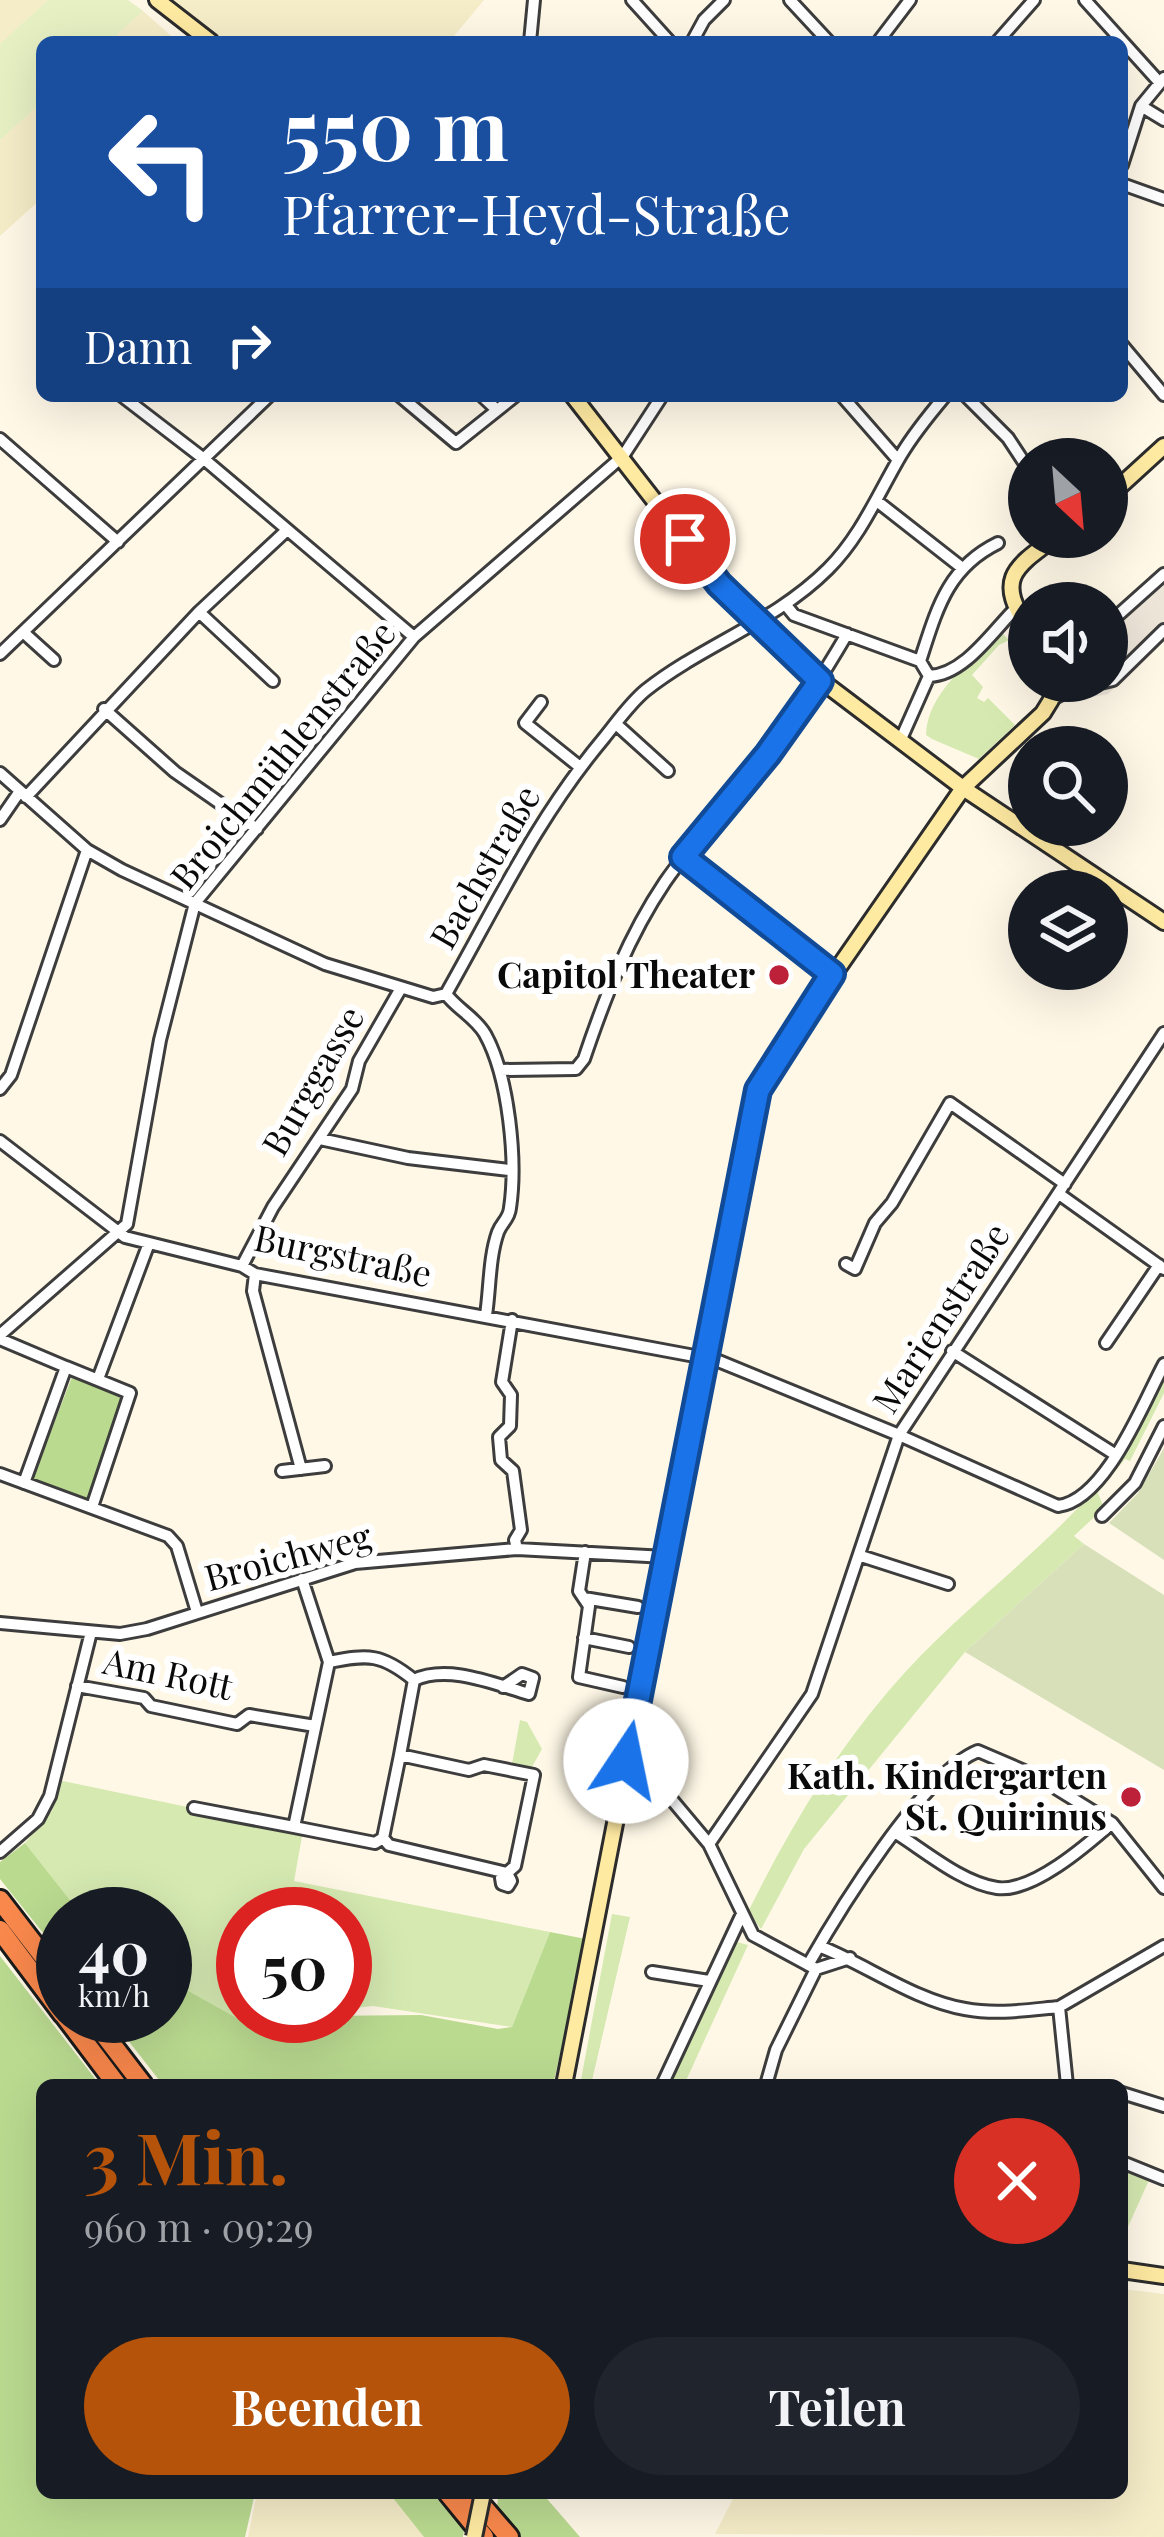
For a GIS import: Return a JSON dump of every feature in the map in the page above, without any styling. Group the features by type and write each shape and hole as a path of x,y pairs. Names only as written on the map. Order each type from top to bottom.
{"highway":[{"path":"0,1900 36,1947"},
{"path":"0,1930 36,1978"},
{"path":"85,2043 112,2079"},
{"path":"110,2043 138,2079"},
{"path":"453,2499 484,2537"},
{"path":"476,2499 509,2537"}],"main road":[{"path":"158,0 204,36"},
{"path":"578,402 719,584 820,681 963,788 1162,917"},
{"path":"1128,479 1164,446"},
{"path":"1012,582 1015,571 1031,558"},
{"path":"565,2079 758,1090 832,974 963,788 1025,732 1049,702"},
{"path":"1128,2271 1164,2276"},
{"path":"474,2537 481,2499"}],"street":[{"path":"632,0 665,36"},
{"path":"695,36 724,0"},
{"path":"790,0 823,36"},
{"path":"883,36 910,0"},
{"path":"1003,36 1034,0"},
{"path":"1085,0 1120,36"},
{"path":"530,36 532,1"},
{"path":"1128,45 1162,80 1141,106 1128,146"},
{"path":"1141,106 1164,120"},
{"path":"1128,186 1164,199"},
{"path":"1128,352 1164,395"},
{"path":"130,402 414,637"},
{"path":"0,654 263,402"},
{"path":"407,402 456,443 507,402"},
{"path":"488,402 497,410"},
{"name":"Broichmühlenstraße","path":"119,1233 127,1224 160,1040 195,903 414,637 623,456 658,402"},
{"path":"847,402 898,460"},
{"name":"Bachstraße","path":"485,1315 499,1229 510,1216 511,1146 500,1070 485,1034 446,994 507,876 580,767 641,694 673,670 758,623 829,568 878,502 898,460 941,402"},
{"path":"972,402 1008,438"},
{"path":"0,439 118,542"},
{"path":"878,502 961,567"},
{"path":"0,820 199,612 286,531"},
{"path":"920,661 931,626 961,567 972,555 998,543"},
{"path":"1128,606 1164,574"},
{"path":"785,604 794,615 920,661 929,676"},
{"path":"199,612 273,681"},
{"path":"929,676 947,674 966,660 1008,616"},
{"path":"1128,665 1164,630"},
{"path":"23,632 54,660"},
{"path":"500,1070 577,1069 606,990 662,887 768,754 847,634"},
{"path":"901,739 929,676"},
{"path":"542,703 525,723 580,767"},
{"path":"104,709 175,772 257,829"},
{"path":"616,724 668,771"},
{"path":"0,773 87,850 325,964 433,997 446,994"},
{"path":"0,1089 11,1075 87,850"},
{"path":"683,857 832,974"},
{"name":"Burggasse","path":"242,1266 273,1207 352,1089 359,1061 401,988"},
{"name":"Marienstraße","path":"709,1844 812,1694 899,1435 1164,1033"},
{"path":"846,1264 855,1269 875,1223 950,1103 1161,1267 1106,1343"},
{"path":"320,1139 408,1158 509,1170"},
{"name":"Burgstraße","path":"0,1141 119,1233 242,1266 255,1274 512,1320 737,1368 1058,1506 1081,1498 1116,1455 1164,1364"},
{"path":"92,1507 130,1393 0,1337 119,1233"},
{"path":"98,1379 149,1243"},
{"path":"255,1274 254,1291 301,1469"},
{"path":"512,1320 502,1382 511,1395 511,1426 499,1437 501,1460 512,1471 520,1529 517,1550"},
{"path":"952,1351 1116,1455"},
{"path":"24,1483 65,1367"},
{"path":"1102,1516 1135,1483 1164,1426"},
{"path":"282,1471 325,1466"},
{"path":"0,1474 169,1536 177,1546 197,1612"},
{"name":"Broichweg","path":"0,1623 92,1632 147,1630 355,1562 517,1550 666,1558"},
{"path":"585,1552 579,1591 589,1606 579,1677 622,1687"},
{"path":"861,1556 948,1584"},
{"path":"294,1827 329,1662 302,1579"},
{"path":"584,1598 638,1606"},
{"path":"2,1850 38,1819 50,1796 92,1632"},
{"path":"584,1638 629,1647"},
{"path":"329,1662 368,1656 389,1660 414,1680"},
{"path":"414,1680 429,1673 503,1687"},
{"path":"194,1808 375,1843 383,1838 414,1680"},
{"name":"Am Rott","path":"77,1686 144,1698 151,1706 237,1724 249,1715 316,1726"},
{"path":"768,2079 819,1946 854,1886 930,1792 967,1756 978,1751 1036,1776 1112,1823 1164,1888"},
{"path":"383,1838 389,1845 507,1873 515,1866 534,1775 484,1765 469,1770 400,1755"},
{"path":"626,1761 647,1769 709,1844 752,1935 812,1967 850,1958"},
{"path":"896,1833 974,1880 1016,1888 1036,1879 1112,1823"},
{"path":"665,2079 742,1914"},
{"path":"819,1946 929,1998 999,2013 1059,2007 1164,1946"},
{"path":"652,1972 709,1982"},
{"path":"1059,2007 1069,2079"},
{"path":"1128,2095 1164,2107"},
{"path":"1128,2164 1164,2179"}],"shaded area":[{"path":"0,0 48,0 0,44"},
{"path":"172,0 484,0 454,36 218,36"},
{"path":"143,11 171,36 116,36"},
{"path":"36,107 36,203 0,236 0,140"},
{"path":"1164,565 1164,639 1128,674 1128,599"},
{"path":"1128,2290 1164,2294 1164,2537 715,2534 733,2499 1128,2499"},
{"path":"256,2499 394,2499 424,2537 248,2537"}],"green space":[{"path":"48,0 128,0 143,11 116,36 36,36 36,107 0,140 0,44"},
{"path":"1001,632 1008,639 972,675 983,687 977,698 984,702 988,698 1015,725 1008,726 1008,732 979,759 926,735 934,705 953,678"},
{"path":"72,1377 131,1401 94,1504 31,1482"},
{"path":"1164,1378 1164,1393 1130,1461 1125,1459 1098,1493 1104,1508 1074,1536 1084,1544 965,1652 804,1849 761,1929 748,1912 796,1823 850,1739 919,1657 1094,1490 1133,1440"},
{"path":"1164,1448 1164,1560 1109,1523 1138,1493"},
{"path":"1084,1544 1164,1595 1164,1770 965,1652"},
{"path":"520,1720 527,1722 542,1749 532,1767 512,1764"},
{"path":"58,1780 303,1831 294,1881 324,1887 216,1887 216,2008 192,1994 192,1887 60,1887 25,1843 52,1811"},
{"path":"25,1843 60,1887 36,1887 36,1924 0,1879 0,1862"},
{"path":"372,1897 550,1932 512,2027 373,2006"},
{"path":"612,1914 630,1917 592,2079 581,2079"},
{"path":"550,1932 586,1939 554,2079 158,2079 130,2043 192,2043 192,1993 216,2007 216,2043 372,2043 372,2015 421,2015 498,2029 512,2027"},
{"path":"733,1941 748,1945 687,2079 666,2079"},
{"path":"0,1956 36,2002 36,2043 67,2043 95,2079 36,2079 36,2499 254,2499 245,2537 0,2537"},
{"path":"1128,2169 1150,2178 1128,2227"},
{"path":"394,2499 437,2499 464,2530 463,2537 424,2537"},
{"path":"498,2499 547,2499 580,2537 492,2537"}],"place":[{"name":"Capitol Theater","path":"779,975"},
{"name":"Kath. Kindergarten St. Quirinus","path":"1131,1797"}],"route":[{"path":"626,1761 758,1090 832,974 683,857 768,754 820,681 749,616 685,539"}]}
